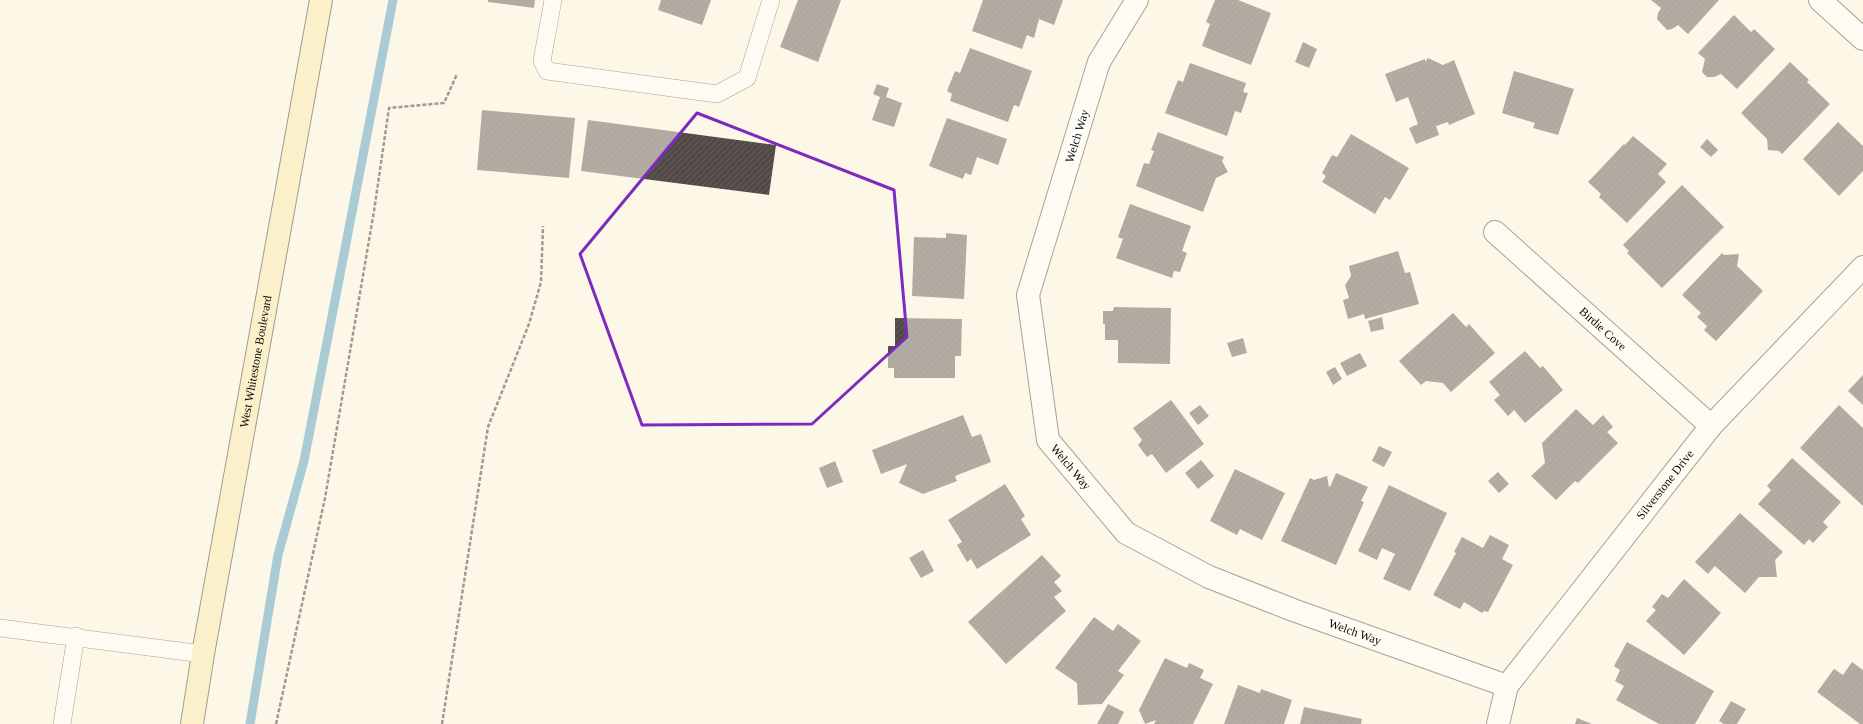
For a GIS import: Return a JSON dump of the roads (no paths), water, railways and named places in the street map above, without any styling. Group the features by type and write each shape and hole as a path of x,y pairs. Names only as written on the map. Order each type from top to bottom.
{"main road":[{"name":"West Whitestone Boulevard","path":"192,724 203,654 321,0"}],"street":[{"name":"Welch Way","path":"1137,0 1099,62 1028,295 1048,440 1126,533 1209,577 1293,610 1507,686"},
{"path":"1820,0 1863,39"},
{"name":"Birdie Cove","path":"1495,232 1711,426"},
{"name":"Silverstone Drive","path":"1498,724 1507,686 1711,426 1863,267"}],"lane":[{"path":"553,0 542,61 546,71 717,94 747,78 772,0"},
{"path":"0,628 76,636 203,654"},
{"path":"62,724 76,636"}],"waterway":[{"path":"250,724 278,555 304,461 393,0"}]}
